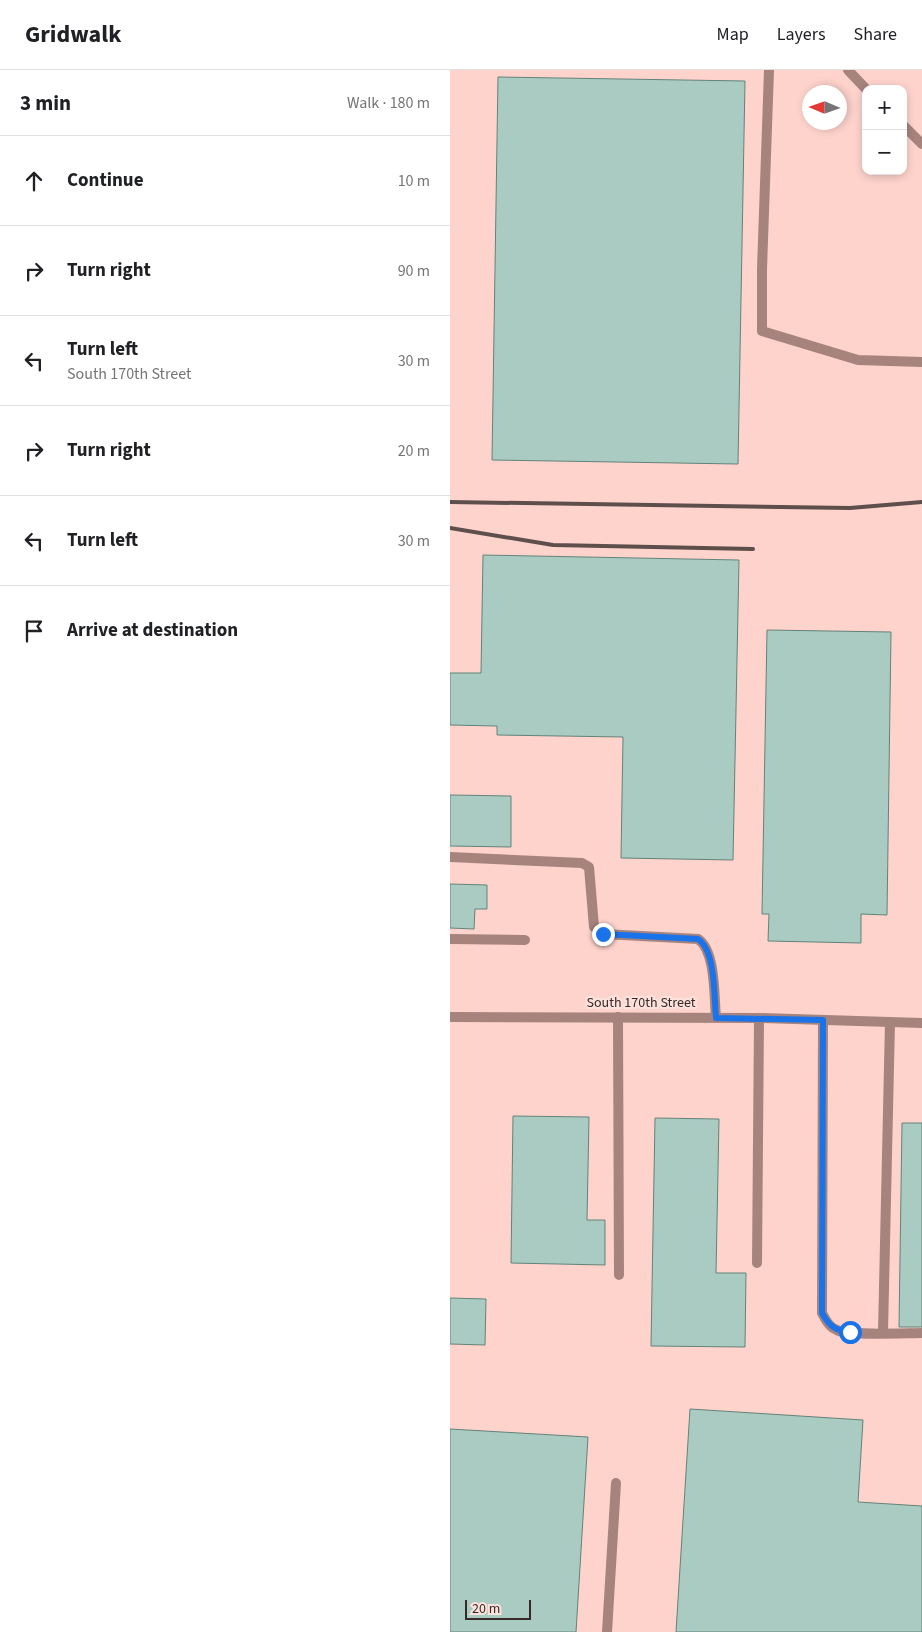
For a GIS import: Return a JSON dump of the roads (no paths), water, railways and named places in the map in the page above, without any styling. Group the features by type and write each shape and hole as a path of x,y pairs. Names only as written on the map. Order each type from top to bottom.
{"street":[{"path":"769,70 762,269 762,331 858,360 922,362"},
{"path":"848,70 862,85"},
{"path":"907,129 922,144"},
{"path":"450,858 582,863 588,867 594,927 597,931 603,934 698,939 702,942 708,951 713,976 716,1018"},
{"path":"450,939 525,940"},
{"path":"618,1017 619,1275"},
{"name":"South 170th Street","path":"450,1018 760,1018 922,1023"},
{"path":"757,1263 760,1018"},
{"path":"823,1020 822,1313 828,1324 838,1331 922,1333"},
{"path":"883,1332 890,1022"},
{"path":"607,1632 616,1483"}],"railway":[{"path":"450,502 850,508 922,502"},
{"path":"450,528 553,545 753,549"}]}
